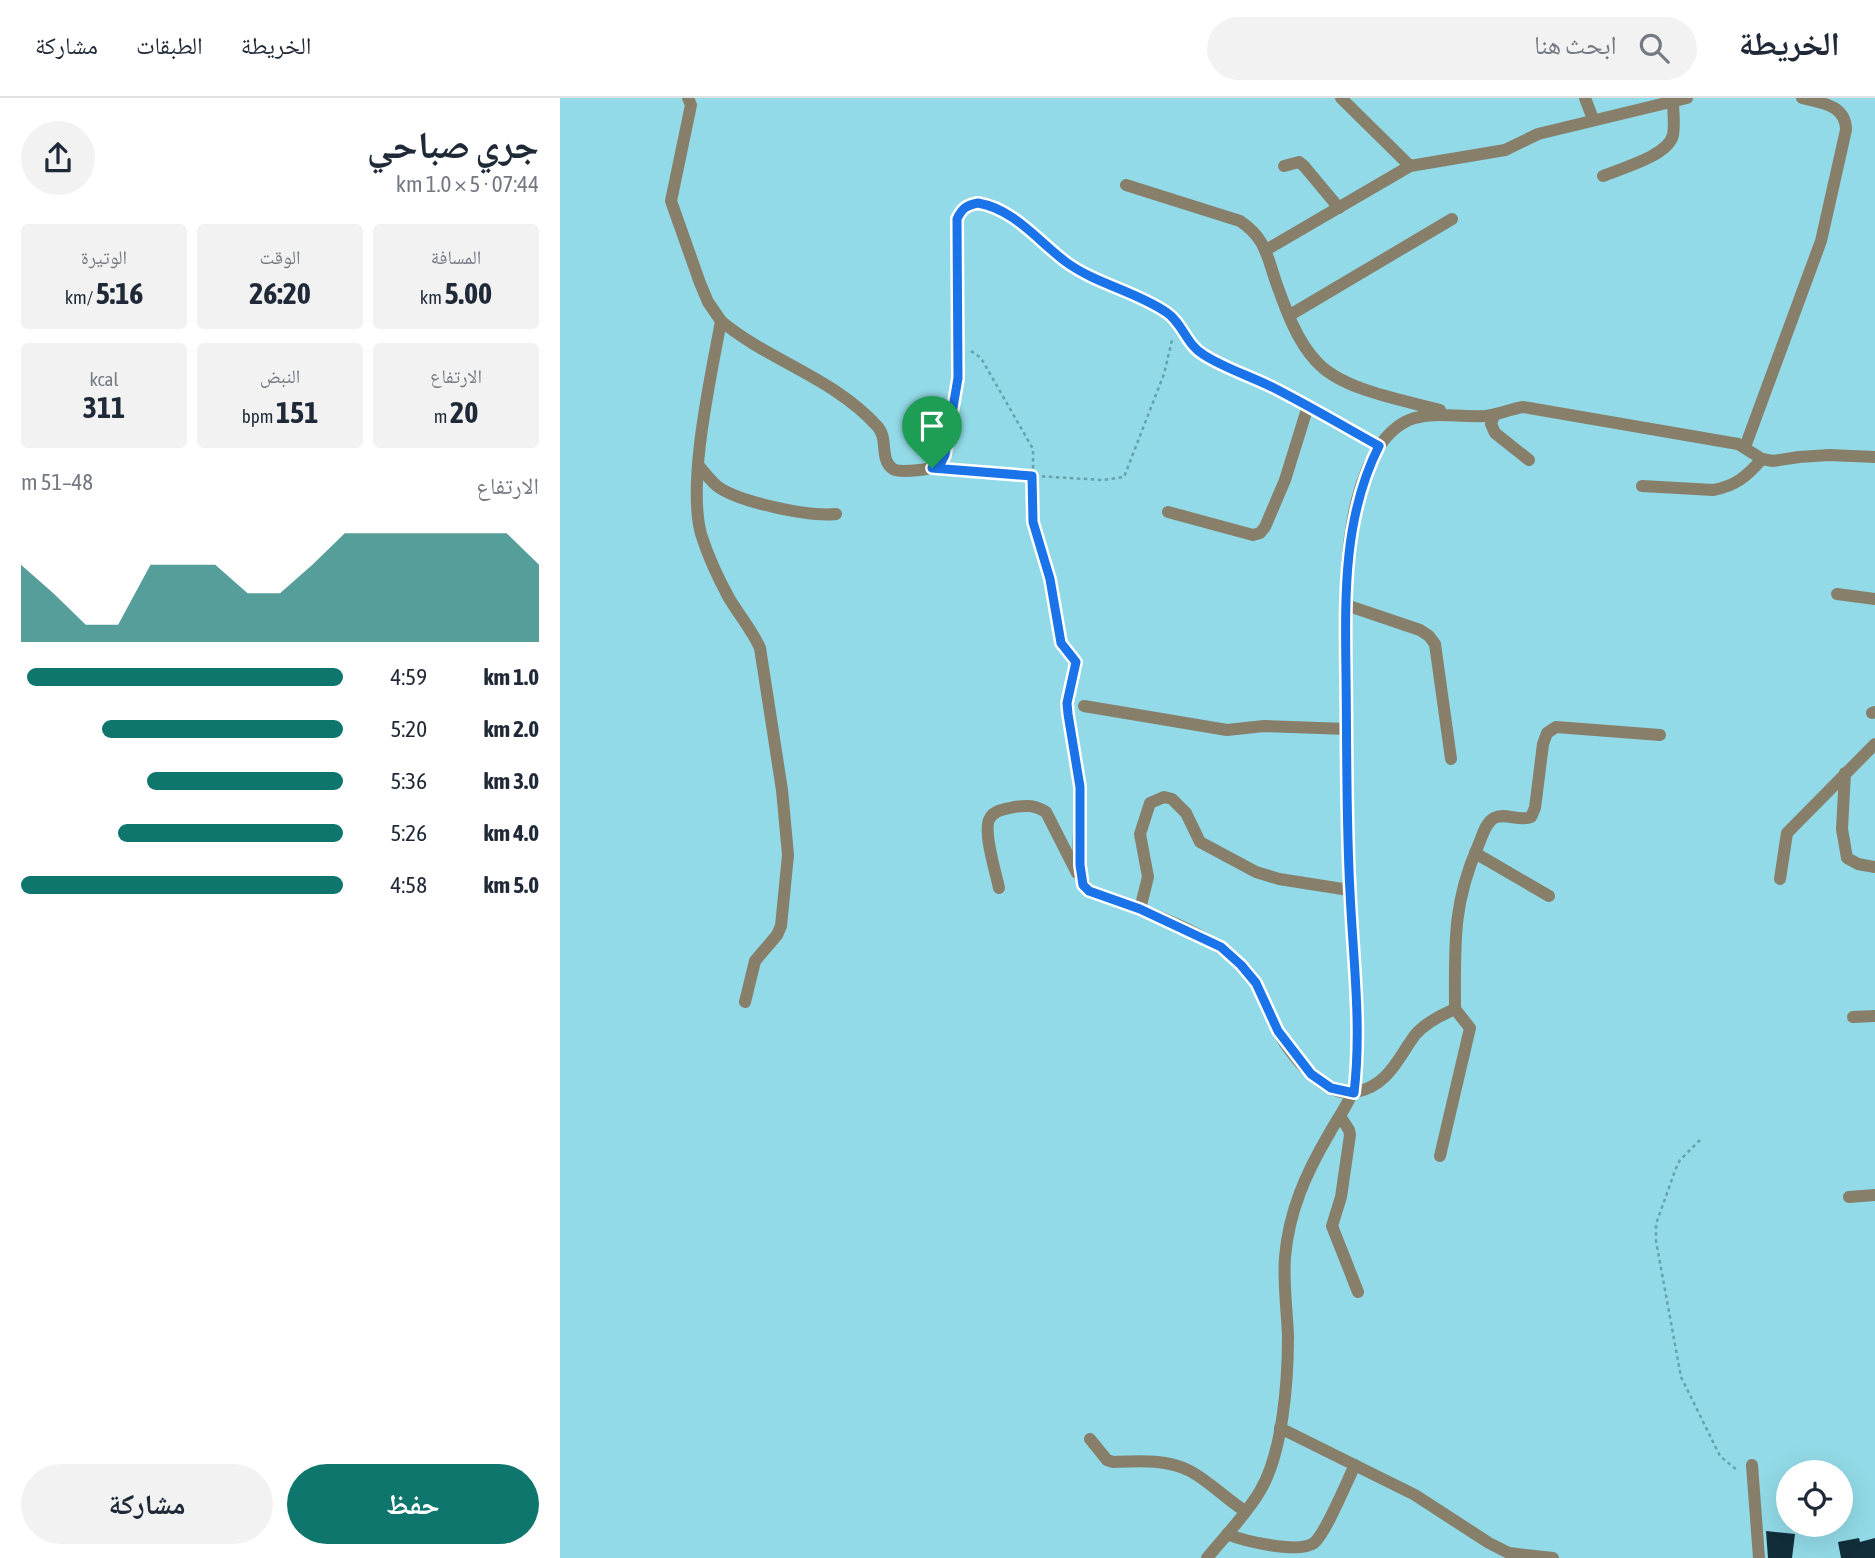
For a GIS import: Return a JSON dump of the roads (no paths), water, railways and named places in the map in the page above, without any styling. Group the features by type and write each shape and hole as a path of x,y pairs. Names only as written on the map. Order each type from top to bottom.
{"street":[{"path":"688,98 691,105 671,201 708,302 721,321 747,340 808,373 878,426 884,436 885,457 891,468 899,471 932,468 940,465 945,455 958,378 957,219 960,211 968,205 978,203 991,205 1012,218 1080,271 1136,295 1176,320 1193,348 1205,356 1308,406 1379,446"},
{"path":"1340,98 1410,166"},
{"path":"1585,98 1593,119"},
{"path":"1266,250 1410,166 1505,150 1538,134 1687,98"},
{"path":"1745,447 1821,241 1846,130 1844,117 1831,105 1802,98"},
{"path":"1603,176 1665,148 1673,134 1673,101"},
{"path":"1284,166 1300,162 1339,208"},
{"path":"1126,185 1240,221 1254,230 1266,250 1300,338 1316,362 1337,378 1377,393 1454,414"},
{"path":"1290,315 1452,219"},
{"path":"721,321 698,465 698,515 701,533 711,560 730,599 752,630 760,648 786,820 788,855 781,926 755,961 745,1002"},
{"path":"1168,512 1254,535 1260,533 1285,480 1308,406"},
{"path":"1207,1558 1262,1489 1275,1451 1284,1408 1288,1339 1285,1259 1289,1227 1296,1198 1354,1093 1358,1025 1349,890 1346,581 1355,509 1366,472 1379,446 1395,428 1409,419 1423,415 1494,415 1523,407 1745,447 1762,459 1773,461 1829,455 1875,457"},
{"path":"1494,415 1491,424 1494,433 1529,460"},
{"path":"1642,486 1713,490 1724,488 1744,479 1762,459"},
{"path":"698,465 719,487 732,493 772,507 809,514 836,514"},
{"path":"1837,594 1875,599"},
{"path":"1346,605 1420,630 1429,636 1434,644 1451,759"},
{"path":"1076,662 1067,703 1080,798 1081,880"},
{"path":"1084,706 1227,730 1264,726 1347,729"},
{"path":"1440,1156 1470,1028 1455,1009 1455,937 1458,910 1467,869 1487,826 1494,818 1503,816 1522,820 1531,817 1535,808 1543,744 1547,733 1556,727 1660,735"},
{"path":"1780,878 1787,832 1875,744"},
{"path":"1845,773 1842,830 1847,858 1858,864 1875,867"},
{"path":"1140,909 1148,877 1140,834 1150,803 1164,797 1172,799 1181,807 1199,842 1227,858 1268,877 1349,890"},
{"path":"999,888 987,830 989,818 997,811 1024,805 1038,807 1046,812 1089,891 1140,909 1221,947 1230,955 1256,983 1278,1031 1311,1074 1331,1088 1354,1093 1379,1083 1392,1070 1417,1033 1455,1009"},
{"path":"1475,853 1549,896"},
{"path":"1853,1017 1875,1016"},
{"path":"1340,1116 1350,1135 1341,1197 1333,1219 1332,1231 1358,1292"},
{"path":"1849,1197 1875,1195"},
{"path":"1280,1428 1415,1495 1509,1553 1553,1558"},
{"path":"1090,1439 1107,1460 1113,1462 1157,1462 1190,1471 1245,1511"},
{"path":"1227,1534 1255,1543 1308,1546 1314,1543 1355,1465"},
{"path":"1752,1465 1759,1558"}]}
